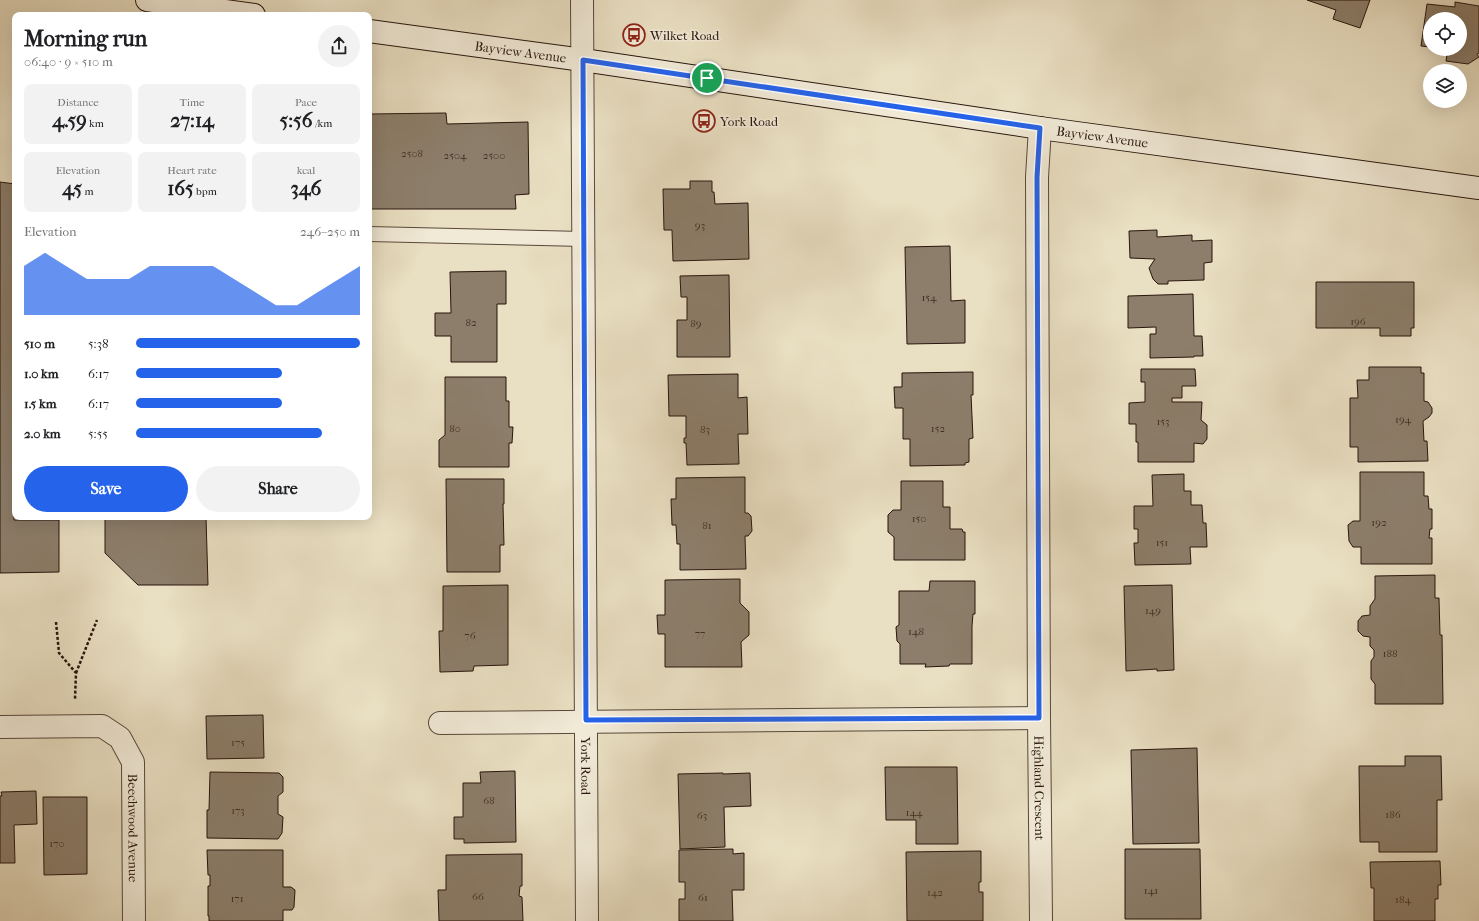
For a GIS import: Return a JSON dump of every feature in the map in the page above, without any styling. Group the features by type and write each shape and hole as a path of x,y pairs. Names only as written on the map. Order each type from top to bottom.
{"street":[{"path":"147,0 233,12"},
{"path":"582,0 583,60"},
{"name":"Bayview Avenue","path":"372,31 583,60 1040,128 1479,188"},
{"name":"York Road","path":"583,60 587,921"},
{"name":"Highland Crescent","path":"1040,128 1037,177 1041,921"},
{"path":"440,723 586,720 1039,718"},
{"name":"Beechwood Avenue","path":"0,727 102,726 120,738 133,762 134,921"}],"lane":[{"path":"372,234 584,239"}],"path":[{"path":"74,699 76,673 97,620"},
{"path":"56,622 59,653 76,673"}],"building":[{"path":"1307,0 1370,0 1360,28 1333,19 1336,10"},
{"path":"1455,2 1479,6 1479,53 1477,54 1479,57 1468,64 1446,61 1447,56 1467,56 1467,12 1426,12 1427,4 1455,7"},
{"path":"1423,32 1423,46 1421,46"},
{"path":"446,113 447,124 528,122 529,194 515,195 516,209 372,209 372,114"},
{"path":"690,181 712,181 712,192 714,192 715,204 748,203 749,259 673,261 672,230 664,230 663,189 690,189"},
{"path":"0,182 12,184 12,520 59,520 59,572 0,573"},
{"path":"1157,230 1157,237 1192,235 1192,241 1212,240 1212,262 1204,263 1204,280 1168,281 1168,284 1158,284 1153,279 1149,268 1155,259 1130,258 1129,231"},
{"path":"950,246 951,301 965,300 965,343 907,344 905,247"},
{"path":"506,271 506,304 497,304 497,362 451,362 451,336 435,336 435,313 451,313 450,272"},
{"path":"729,275 730,357 677,357 677,320 687,320 687,297 681,297 680,276"},
{"path":"1316,282 1414,282 1414,328 1411,328 1411,336 1380,336 1380,328 1316,328"},
{"path":"1193,294 1194,336 1202,336 1203,356 1150,358 1150,334 1156,334 1156,327 1128,328 1128,296"},
{"path":"1369,367 1421,367 1421,373 1424,373 1424,401 1428,402 1432,408 1432,413 1423,421 1424,441 1427,441 1428,461 1358,462 1358,447 1350,447 1350,398 1358,398 1357,380 1369,380"},
{"path":"1141,369 1195,369 1196,386 1182,386 1182,398 1172,398 1172,402 1202,402 1201,420 1207,425 1207,439 1203,444 1194,443 1194,462 1138,462 1136,424 1129,424 1129,403 1145,402 1145,382 1141,382"},
{"path":"973,372 973,395 971,395 973,438 969,439 969,462 965,463 965,465 910,466 910,439 903,439 903,408 895,408 894,387 902,387 902,373"},
{"path":"738,374 738,398 747,397 748,434 738,434 739,464 687,465 686,443 684,443 684,438 686,438 686,416 669,416 668,375"},
{"path":"445,377 506,377 506,401 509,401 509,427 513,427 512,443 509,443 509,467 439,467 439,440 445,435"},
{"path":"1360,472 1424,472 1424,496 1428,496 1429,509 1432,509 1432,529 1430,529 1429,538 1432,538 1432,564 1361,564 1361,547 1353,547 1349,541 1348,525 1353,521 1360,521"},
{"path":"1184,474 1184,491 1191,491 1191,505 1202,505 1203,523 1206,523 1207,547 1190,547 1191,564 1135,565 1134,543 1138,543 1138,529 1134,529 1134,506 1153,506 1152,475"},
{"path":"745,477 745,513 748,513 751,516 752,531 748,536 745,536 746,569 680,570 680,544 677,544 676,525 672,525 671,499 676,499 676,478"},
{"path":"446,479 504,479 504,545 500,545 500,572 447,572"},
{"path":"901,481 943,481 943,507 950,507 950,529 962,529 963,532 965,532 965,560 894,560 894,537 888,532 888,515 893,510 901,510"},
{"path":"105,520 206,520 208,585 138,585 105,553"},
{"path":"1435,575 1435,598 1439,598 1440,635 1442,635 1443,704 1375,704 1375,684 1371,679 1371,661 1374,657 1374,650 1370,646 1370,637 1363,636 1358,631 1358,621 1362,616 1370,615 1370,606 1375,599 1375,576"},
{"path":"740,579 740,603 749,612 749,635 741,642 742,667 665,667 665,634 658,634 657,615 665,615 665,580"},
{"path":"930,581 975,581 975,614 973,614 972,626 972,664 950,664 949,666 925,667 926,664 900,664 900,644 897,641 896,627 899,625 899,591 929,591"},
{"path":"508,585 508,665 474,666 473,671 440,672 439,631 443,631 443,586"},
{"path":"1172,585 1174,670 1157,671 1157,669 1126,671 1124,586"},
{"path":"263,715 264,758 207,759 206,716"},
{"path":"1197,748 1199,843 1133,844 1131,750"},
{"path":"1405,756 1441,756 1442,800 1437,800 1437,852 1379,852 1379,842 1360,842 1359,766 1405,766"},
{"path":"885,767 957,767 958,844 916,844 916,820 886,820"},
{"path":"515,771 516,842 464,843 464,839 454,839 454,817 463,817 463,783 481,783 480,772"},
{"path":"210,772 279,773 283,777 283,792 278,796 278,814 283,817 282,833 278,839 207,838 207,810 209,810"},
{"path":"750,773 751,806 724,807 725,847 680,849 678,774"},
{"path":"36,791 37,824 14,825 15,863 0,863 1,792"},
{"path":"43,797 87,797 87,874 44,875"},
{"path":"733,849 733,854 744,853 744,890 732,890 733,921 679,921 679,899 685,899 685,882 679,882 679,850"},
{"path":"1125,849 1200,849 1201,919 1125,919"},
{"path":"207,850 283,850 283,887 291,887 295,890 294,907 292,910 283,910 283,921 209,921 208,886 210,886 210,875 208,875"},
{"path":"981,851 981,882 979,882 979,892 983,892 983,921 907,921 906,852"},
{"path":"522,854 522,886 520,886 519,896 522,897 523,921 439,921 438,890 446,890 446,855"},
{"path":"1440,861 1441,885 1438,885 1438,899 1435,899 1435,921 1374,921 1374,888 1371,888 1370,862"}],"place":[{"name":"Wilket Road","path":"634,35"},
{"name":"York Road","path":"704,121"}],"route":[{"path":"583,60 707,78 1040,128 1037,177 1039,718 586,720 583,60"}]}
